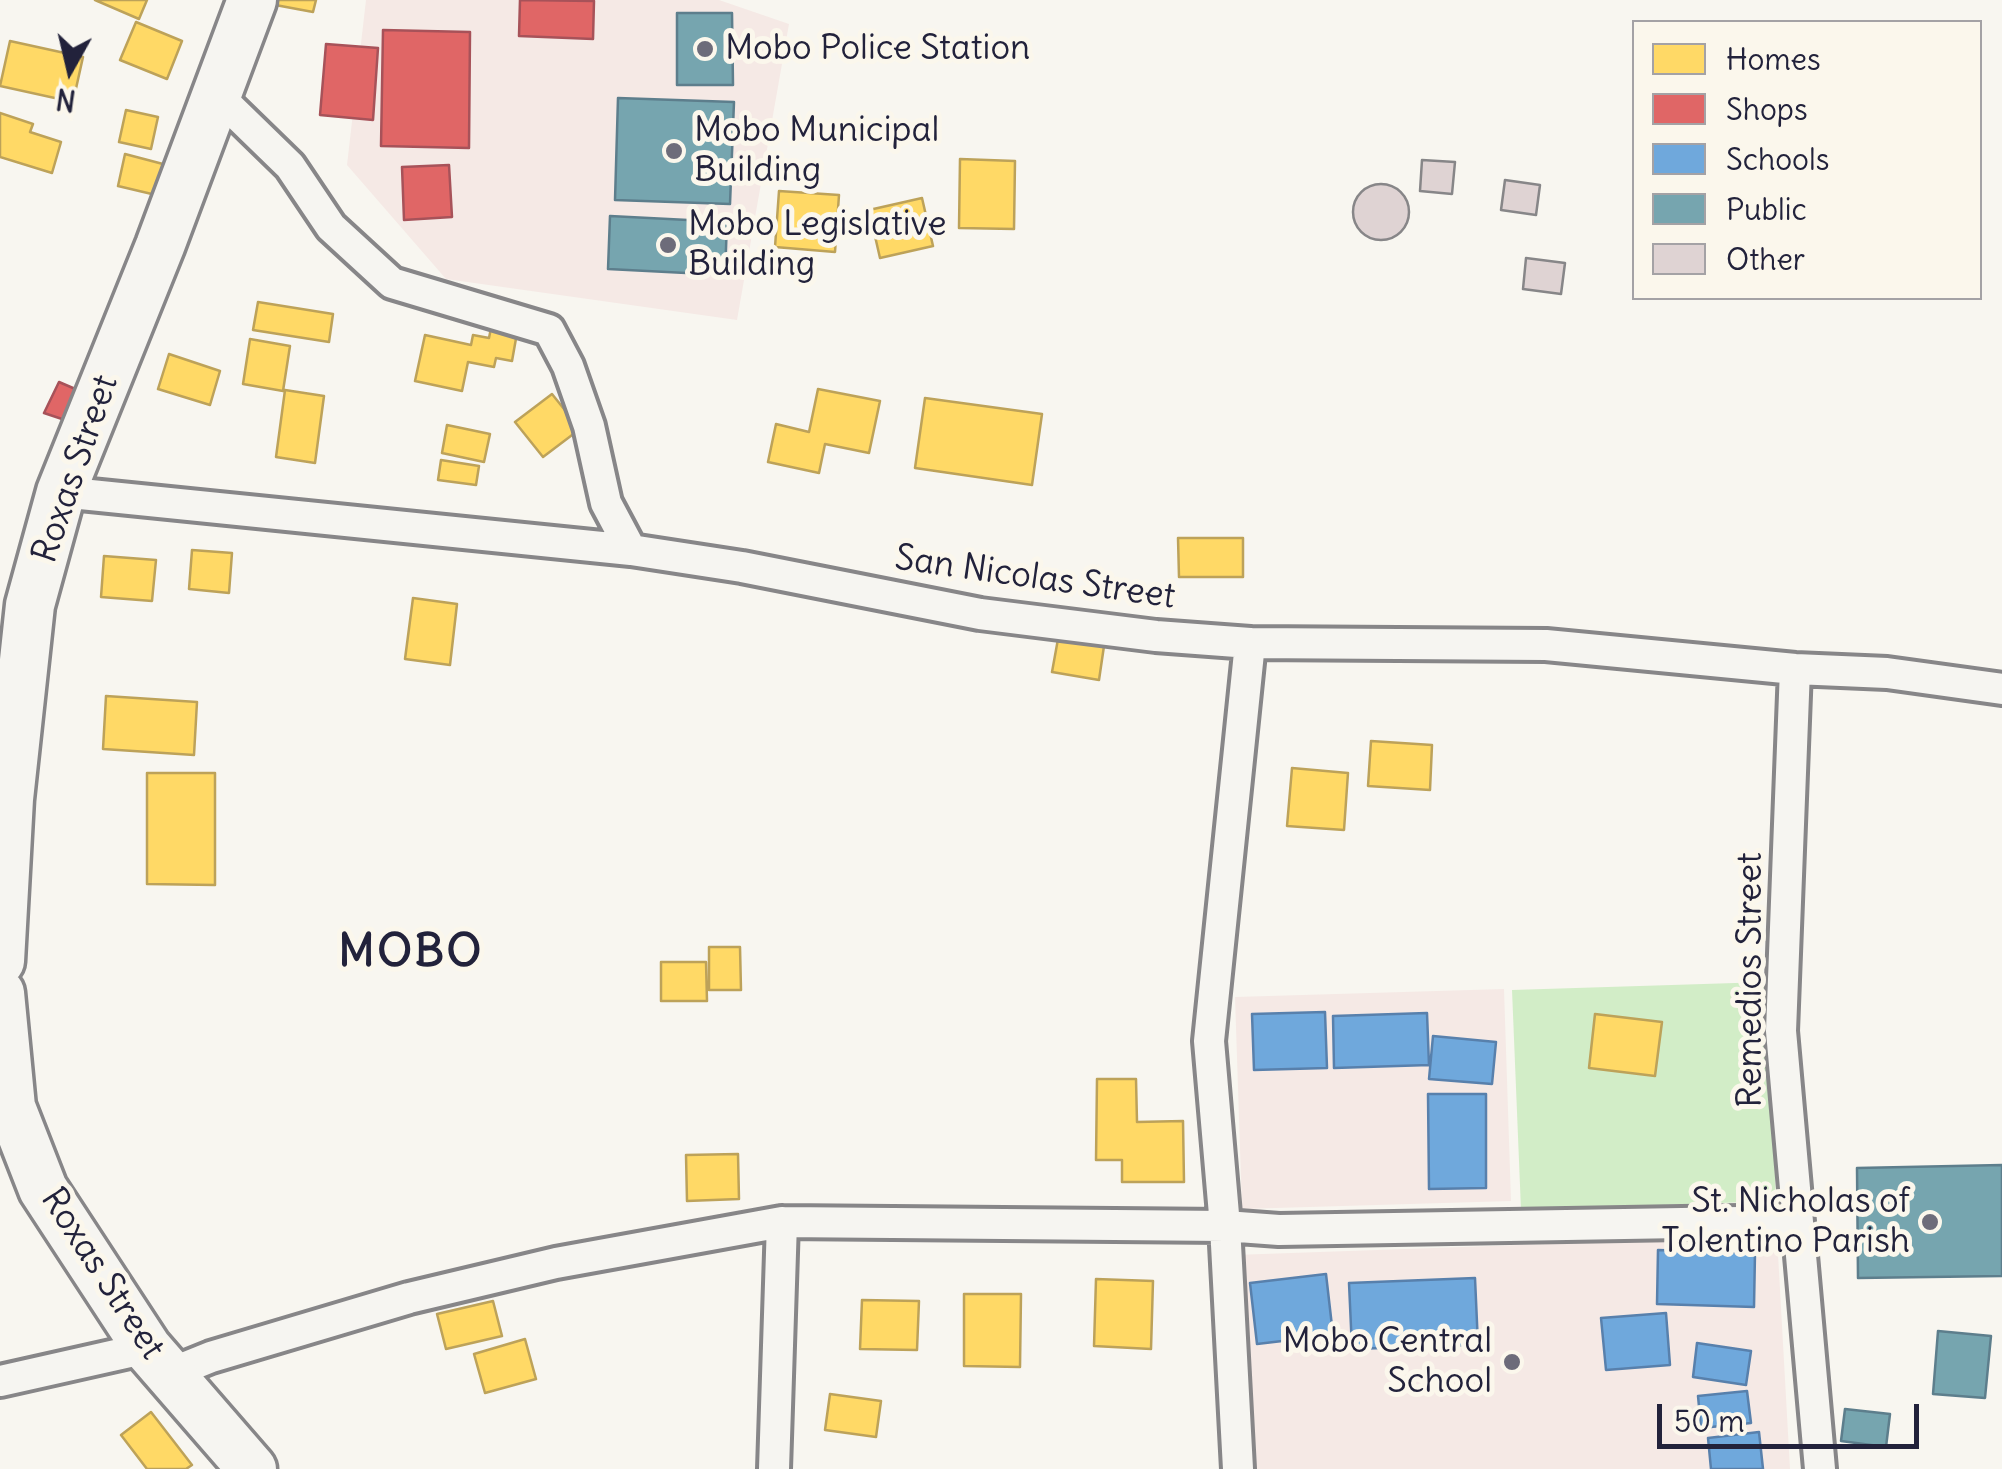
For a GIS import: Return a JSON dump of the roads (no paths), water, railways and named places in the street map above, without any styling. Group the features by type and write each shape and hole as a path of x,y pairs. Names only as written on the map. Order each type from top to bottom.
{"main road":[{"name":"Roxas Street","path":"0,961 5,799 30,605 60,492 218,96 252,0"},
{"name":"Roxas Street","path":"0,993 10,1107 44,1190 158,1361 252,1469"}],"street":[{"path":"218,96 290,166 330,227 392,283 548,330 568,366 589,426 606,503 631,550"},
{"name":"San Nicolas Street","path":"60,492 631,550 742,566 980,614 1156,636 1250,643 1546,645 1887,674 2002,689"},
{"path":"1238,1469 1225,1226 1209,1041 1250,643"},
{"name":"Remedios Street","path":"1795,669 1781,1030 1820,1469"},
{"path":"0,1380 210,1357 410,1298 556,1263 782,1222 1225,1226 1279,1230 1796,1221"},
{"path":"774,1469 782,1222"}],"place":[{"name":"Mobo Police Station","path":"705,49"},
{"name":"Mobo Municipal Building","path":"674,151"},
{"name":"Mobo Legislative Building","path":"668,245"},
{"name":"St. Nicholas of Tolentino Parish","path":"1930,1222"},
{"name":"Mobo Central School","path":"1512,1362"}],"district":[{"name":"MOBO","path":"411,953"}]}
